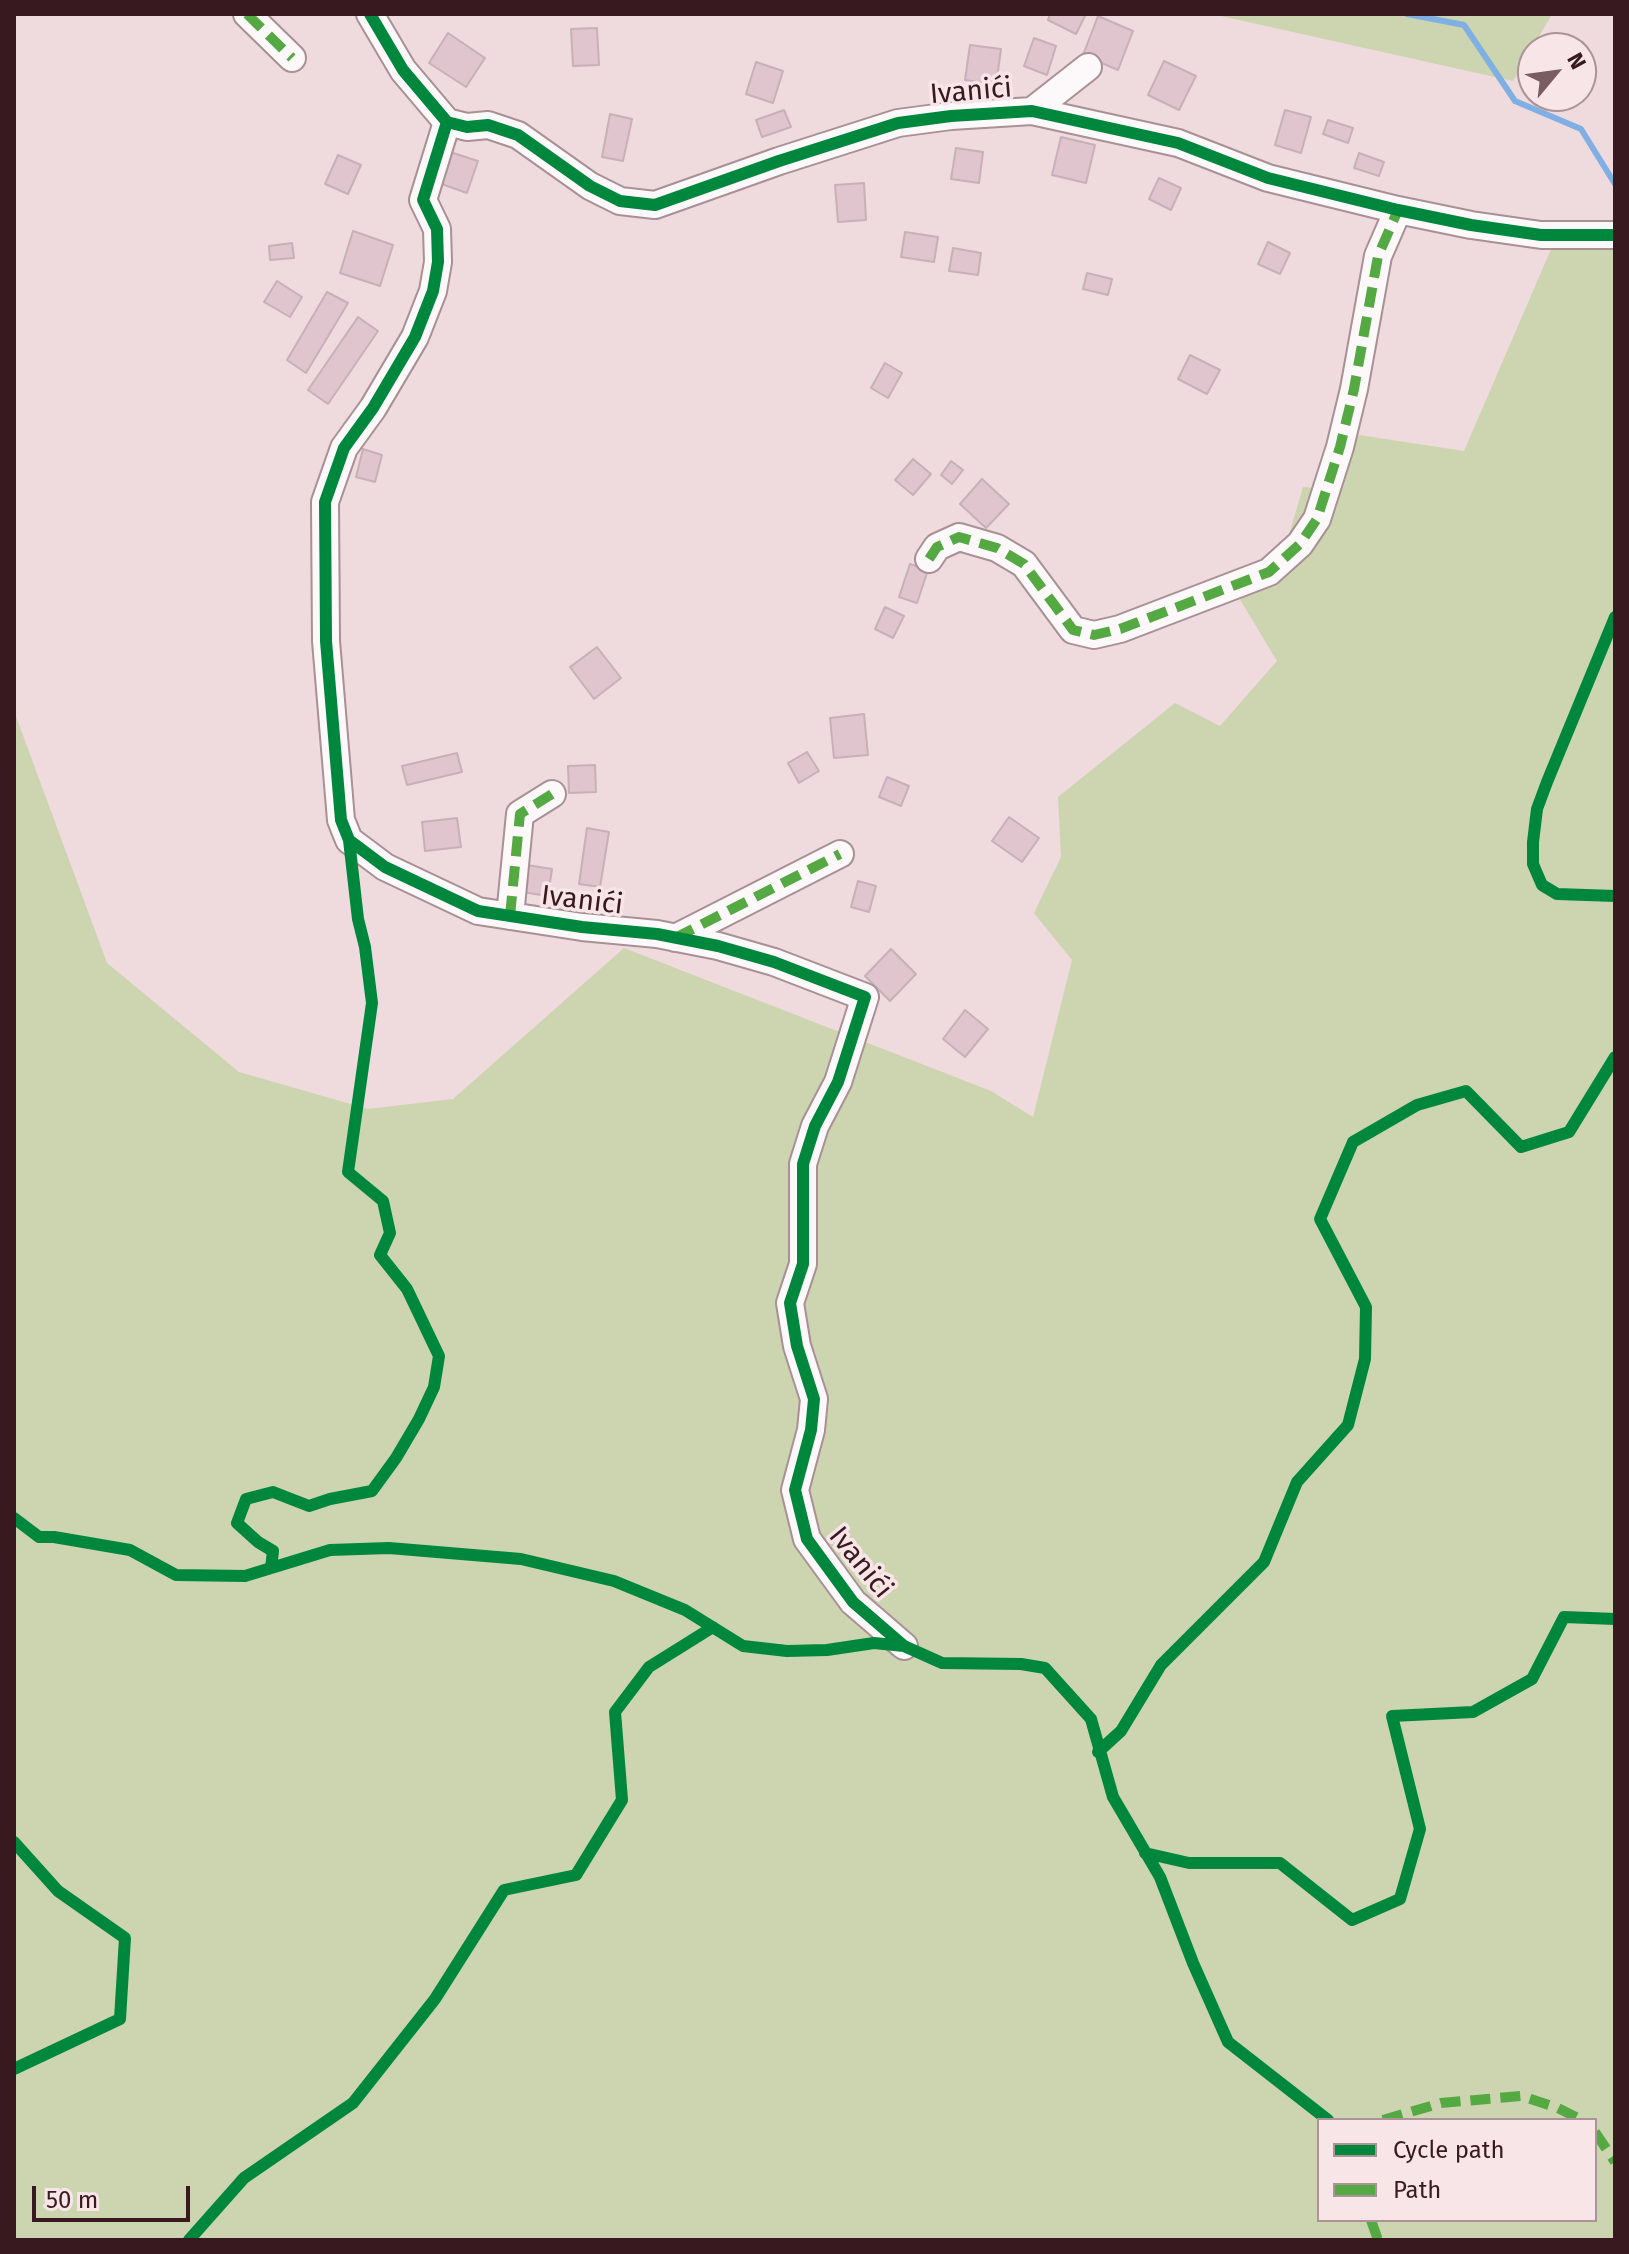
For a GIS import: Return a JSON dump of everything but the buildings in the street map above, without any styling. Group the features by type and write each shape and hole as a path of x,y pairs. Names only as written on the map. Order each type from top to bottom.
{"street":[{"path":"247,14 292,58"},
{"path":"370,14 403,70 447,122"},
{"path":"1032,111 1088,67"},
{"name":"Ivanići","path":"904,1646 853,1602 807,1539 795,1490 811,1430 814,1399 797,1346 790,1303 803,1264 803,1164 815,1126 838,1082 865,997 774,962 718,946 478,911 385,867 349,840 341,820 326,641 325,502 344,448 373,408 415,337 433,291 438,262 437,229 423,200 447,122 467,127 488,125 504,129 518,135 590,186 620,201 655,205 898,123 1032,111 1178,143 1268,178 1398,210 1541,235 1615,235"},
{"path":"929,559 937,547 959,537 997,548 1024,564 1073,630 1094,635 1132,625 1269,572 1300,544 1317,519 1340,447 1354,389 1378,256 1398,210"},
{"path":"510,916 520,814 552,794"},
{"path":"675,938 840,854"}],"green space":[{"path":"1212,14 1552,14 1542,32 1517,32 1517,74 1513,81"},
{"path":"1615,243 1615,2240 14,2240 14,711 107,963 239,1072 368,1109 453,1099 624,948 991,1091 1033,1117 1072,960 1034,913 1061,857 1058,797 1175,703 1220,726 1277,661 1229,581 1283,555 1303,487 1335,490 1359,435 1464,451 1552,247"}],"waterway":[{"path":"1407,14 1464,25 1515,101 1581,129 1615,184"}],"marked path":[{"path":"247,14 292,58"},
{"path":"929,559 937,547 959,537 997,548 1024,564 1073,630 1094,635 1120,629 1269,572 1300,544 1317,519 1340,447 1354,389 1378,256 1398,210"},
{"path":"510,916 520,814 552,794"},
{"path":"675,938 840,854"},
{"path":"1390,2118 1441,2103 1521,2096 1578,2118"},
{"path":"1597,2135 1615,2162"},
{"path":"1372,2222 1378,2240"}],"cycle path":[{"path":"370,14 403,70 447,122 467,127 488,125 518,135 590,186 620,201 655,205 898,123 1032,111 1178,143 1268,178 1398,210 1541,235 1615,235"},
{"path":"447,122 423,200 437,229 438,262 433,291 415,337 373,408 344,448 325,502 326,641 341,820 349,840 385,867 478,911 582,927 657,934 718,946 774,962 865,997 838,1082 815,1126 803,1164 803,1264 790,1303 797,1346 814,1399 811,1430 795,1490 807,1539 853,1602 904,1646 942,1663 1021,1664 1045,1668 1091,1719 1113,1797 1160,1877 1228,2042 1325,2118"},
{"path":"1615,617 1537,809 1533,842 1533,864 1542,885 1557,894 1615,896"},
{"path":"271,1568 273,1551 237,1523 246,1499 273,1492 309,1506 372,1491 419,1419 434,1387 439,1356 407,1289 380,1255 390,1233 383,1201 348,1172 372,1003 349,840"},
{"path":"1098,1752 1121,1731 1161,1665 1264,1562 1297,1482 1348,1425 1365,1359 1366,1307 1320,1219 1353,1142 1417,1105 1466,1091 1521,1147 1569,1132 1615,1057"},
{"path":"14,1518 39,1537 130,1550 176,1575 245,1576 330,1550 389,1548 521,1559 614,1581 685,1610 743,1646 787,1651 827,1650 874,1643 904,1646"},
{"path":"1145,1853 1189,1863 1280,1863 1352,1920 1400,1899 1420,1829 1392,1716 1473,1712 1532,1679 1564,1617 1615,1619"},
{"path":"189,2240 244,2178 353,2103 435,1999 504,1890 576,1875 622,1800 615,1712 649,1667 713,1627"},
{"path":"14,1842 58,1891 125,1938 120,2019 14,2069"}]}
